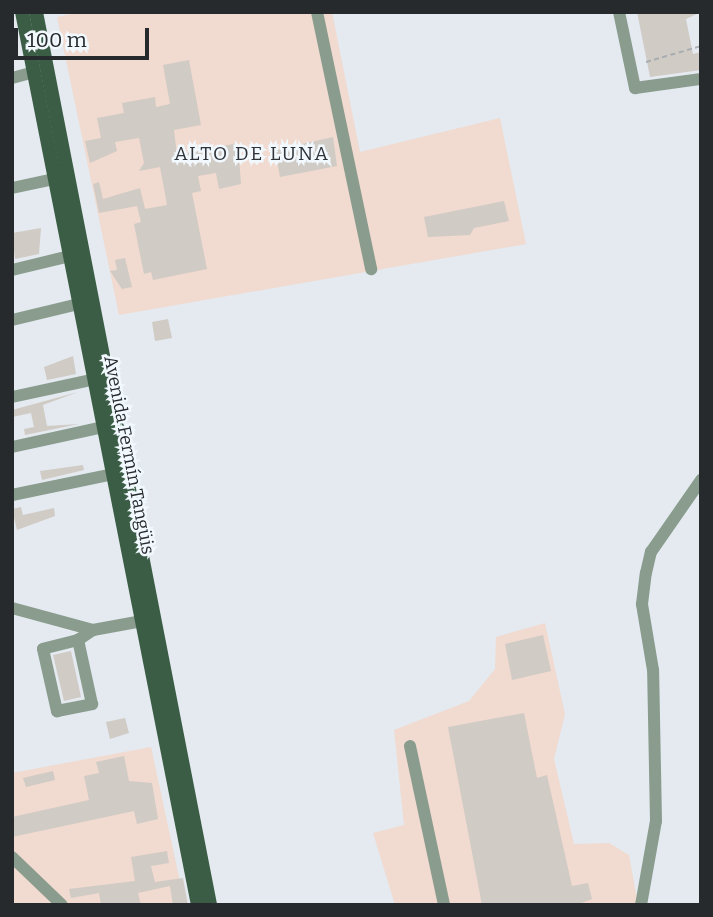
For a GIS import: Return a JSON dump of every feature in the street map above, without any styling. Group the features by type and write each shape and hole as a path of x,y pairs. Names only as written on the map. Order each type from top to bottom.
{"main road":[{"name":"Avenida Fermín Tangüis","path":"22,12 34,72 61,177 203,900"},
{"name":"Avenida Fermín Tangüis","path":"36,12 71,256 86,302 104,427 142,621 203,900"}],"street":[{"path":"317,12 371,269"},
{"path":"619,12 635,88 701,79"},
{"path":"12,78 34,72"},
{"path":"12,188 61,177"},
{"path":"12,270 71,256"},
{"path":"12,320 86,302"},
{"path":"12,397 95,379"},
{"path":"12,447 104,427"},
{"path":"12,495 114,474"},
{"path":"641,905 656,821 653,670 642,604 646,573 651,552 701,480"},
{"path":"12,608 93,630"},
{"path":"78,640 92,704 57,710 43,649 78,640 93,630 142,621"},
{"path":"410,746 444,905"},
{"path":"12,858 62,905"}],"path":[{"path":"646,62 701,46"}],"shaded area":[{"path":"80,12 332,12 360,152 500,118 526,244 119,315 57,17"},
{"path":"545,623 565,714 554,759 574,844 609,843 629,855 638,905 395,905 373,833 404,825 394,730 469,701 495,669 496,637"},
{"path":"151,747 185,905 12,905 12,773"}],"building":[{"path":"637,12 701,12 686,19 693,54 701,52 701,70 650,77"},
{"path":"189,60 201,125 174,130 177,155 238,143 241,184 219,189 216,173 198,176 201,191 192,193 207,269 153,280 151,272 144,274 134,224 141,222 137,206 99,213 93,184 99,182 103,199 140,188 145,209 167,205 160,167 139,171 144,163 139,138 115,142 117,151 90,163 85,141 101,138 97,118 124,113 122,103 155,97 156,107 170,104 163,65"},
{"path":"333,137 337,166 280,177 275,150"},
{"path":"504,201 509,221 474,228 470,235 428,237 424,217"},
{"path":"41,228 39,254 15,259 12,233"},
{"path":"125,258 132,287 122,289 110,271 117,270 115,260"},
{"path":"168,319 172,338 155,341 152,322"},
{"path":"73,356 76,374 47,380 44,367"},
{"path":"78,392 43,405 47,426 79,424 25,435 24,429 34,427 31,413 12,417 12,410"},
{"path":"83,465 84,470 42,480 40,471"},
{"path":"21,507 23,515 54,508 55,516 17,530 12,509"},
{"path":"543,635 551,671 512,680 505,644"},
{"path":"71,651 81,697 64,701 53,655"},
{"path":"524,713 537,778 547,775 572,886 588,883 592,899 576,905 482,905 448,727"},
{"path":"125,718 129,733 110,739 106,722"},
{"path":"124,756 129,781 152,783 158,819 137,824 134,811 12,837 12,817 89,800 84,776 99,773 96,762"},
{"path":"53,771 55,780 26,787 23,778"},
{"path":"167,851 169,863 151,866 155,882 183,878 188,905 173,905 170,886 138,893 141,905 101,905 99,893 71,898 69,889 135,881 131,857"}],"district":[{"name":"ALTO DE LUNA","path":"252,154"}]}
